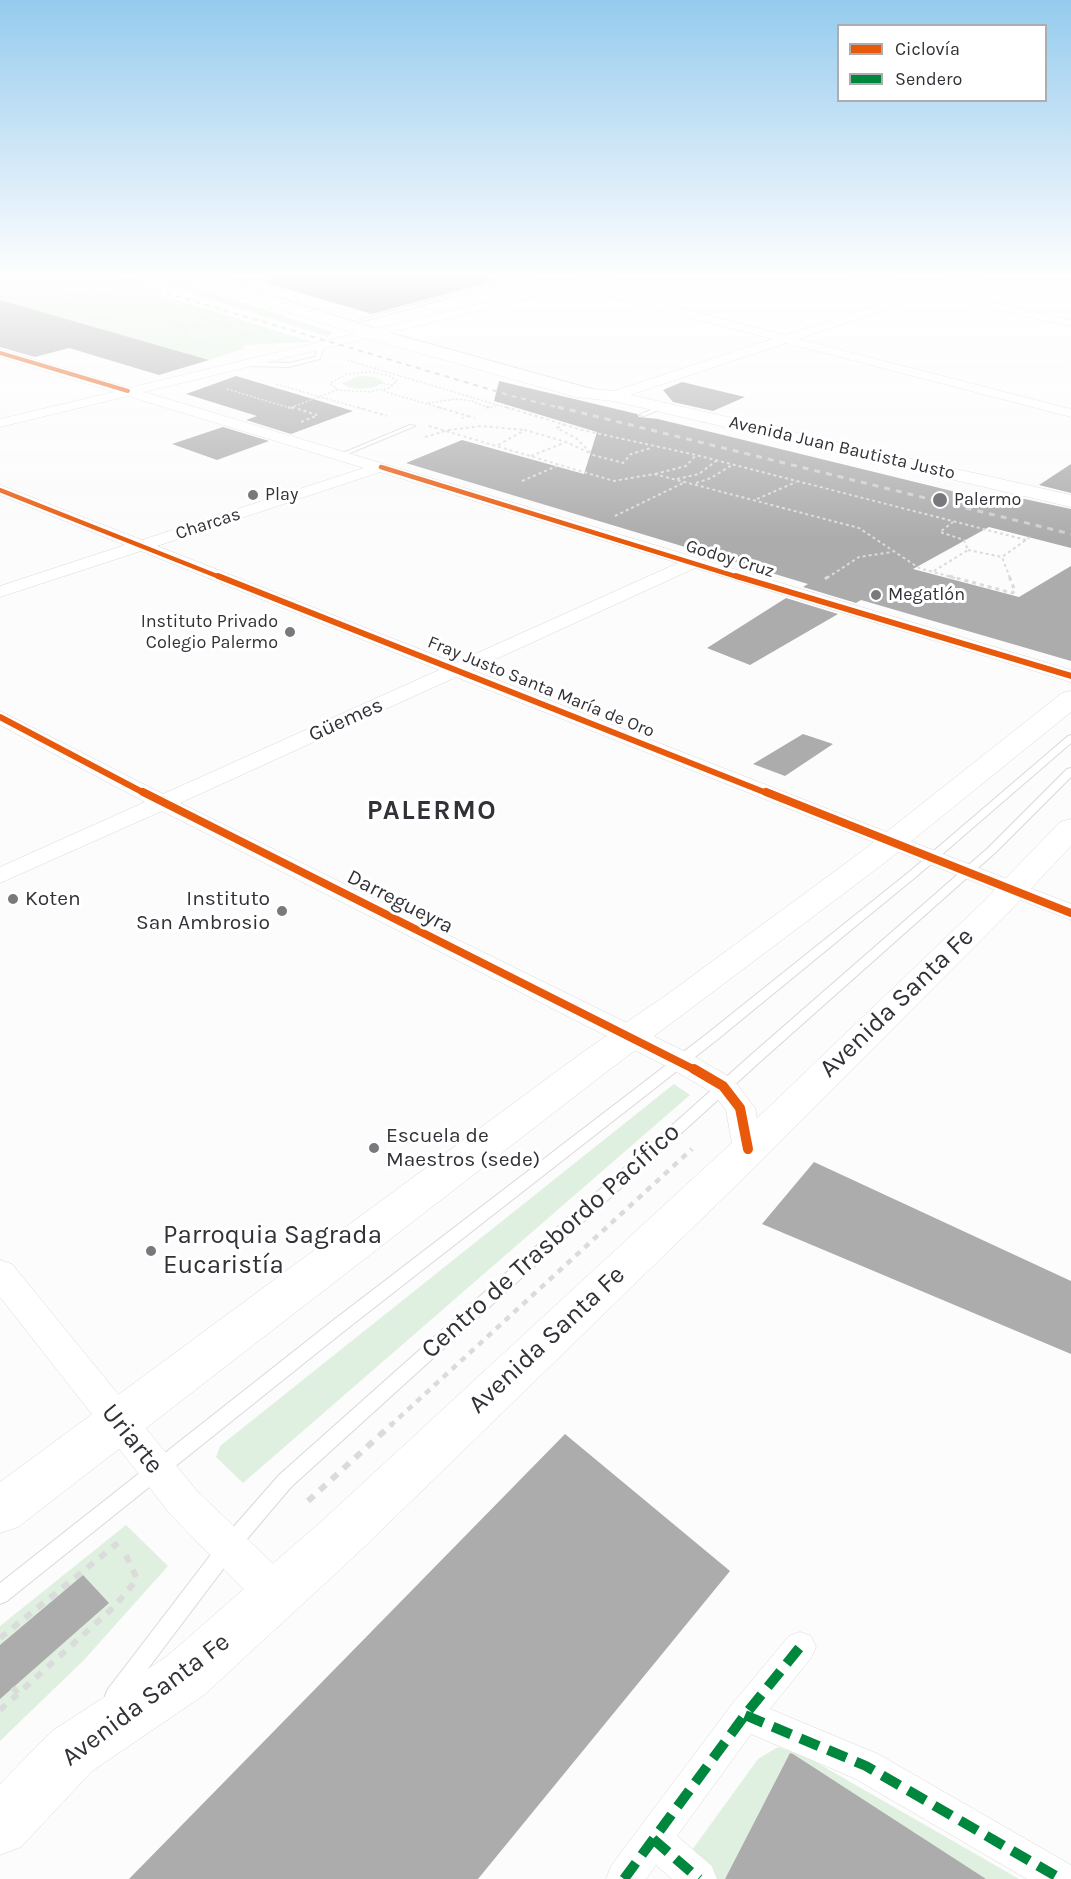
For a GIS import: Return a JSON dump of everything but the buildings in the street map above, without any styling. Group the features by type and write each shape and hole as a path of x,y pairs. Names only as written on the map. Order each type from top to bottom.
{"main road":[{"name":"Avenida Juan Bautista Justo","path":"486,364 582,393 613,396 1071,501"},
{"name":"Avenida Juan Bautista Justo","path":"509,364 598,386 613,396"},
{"path":"0,1511 891,842 1071,699"},
{"name":"Avenida Santa Fe","path":"0,1826 72,1751 185,1676 277,1595 748,1149 1013,890 1071,828"}],"street":[{"name":"Godoy Cruz","path":"36,364 381,467 692,564 1071,676"},
{"path":"0,423 244,364"},
{"path":"613,396 710,364"},
{"path":"880,364 1071,413"},
{"name":"Charcas","path":"0,592 381,467"},
{"name":"Fray Justo Santa María de Oro","path":"0,490 1071,913"},
{"name":"Güemes","path":"0,876 692,564"},
{"name":"Darregueyra","path":"0,717 163,803 680,1061 723,1086 740,1108 748,1149"},
{"name":"Uriarte","path":"0,1273 184,1503 277,1595"},
{"path":"624,1879 745,1715 800,1647"},
{"path":"745,1715 866,1766 1061,1879"},
{"path":"653,1839 699,1879"}],"lane":[{"path":"642,415 662,407"},
{"path":"341,455 412,426"},
{"path":"0,1595 680,1061 932,858 1071,738"},
{"name":"Centro de Trasbordo Pacífico","path":"72,1751 229,1546 285,1481 723,1086 992,850 1071,771"}],"path":[{"path":"359,364 565,424 1029,539 1002,557 968,550 934,572"},
{"path":"369,372 394,378 395,385 382,390 358,393 338,390 330,384 338,377 369,372"},
{"path":"388,375 392,374"},
{"path":"266,381 345,404"},
{"path":"379,383 395,385"},
{"path":"227,389 317,416 314,417"},
{"path":"290,408 338,390"},
{"path":"382,390 475,418"},
{"path":"427,404 456,399 472,400 488,408 499,405"},
{"path":"538,416 543,414"},
{"path":"462,418 468,416"},
{"path":"565,424 557,428 576,438 593,455"},
{"path":"654,447 631,454 623,463 593,455 566,442 525,430 501,426 449,430 557,466 614,481 686,466 696,455"},
{"path":"498,445 525,430"},
{"path":"530,456 566,442"},
{"path":"675,480 699,474 716,460"},
{"path":"695,483 711,478 733,465"},
{"path":"522,481 557,466"},
{"path":"654,474 757,499 860,528 892,552 919,568 1012,593 1015,591 1002,557"},
{"path":"613,517 684,482"},
{"path":"757,499 797,482"},
{"path":"953,522 940,532 964,540 968,550"},
{"path":"801,596 859,557 892,552"},
{"path":"308,1501 693,1148"},
{"path":"0,1638 118,1543"},
{"path":"0,1710 15,1690 115,1606 137,1579 125,1553"}],"green space":[{"path":"359,376 374,377 384,382 375,387 360,389 347,387 342,383"},
{"path":"674,1084 690,1095 243,1483 216,1457 220,1446"},
{"path":"126,1525 168,1566 84,1660 0,1741 0,1626"},
{"path":"778,1747 807,1757 1019,1879 671,1879 758,1759"}],"railway":[{"path":"403,364 564,409"},
{"path":"558,407 1071,534"}],"marked path":[{"path":"624,1879 745,1715 800,1647"},
{"path":"745,1715 866,1766 1061,1879"},
{"path":"653,1839 699,1879"}],"cycle path":[{"path":"36,364 128,391"},
{"path":"381,467 1071,676"},
{"path":"0,490 1071,913"},
{"path":"0,717 163,803 680,1061 723,1086 740,1108 748,1149"}],"place":[{"name":"Play","path":"253,495"},
{"name":"Palermo","path":"940,500"},
{"name":"Megatlón","path":"876,595"},
{"name":"Instituto Privado Colegio Palermo","path":"290,632"},
{"name":"Koten","path":"13,899"},
{"name":"Instituto San Ambrosio","path":"282,911"},
{"name":"Escuela de Maestros (sede)","path":"374,1148"},
{"name":"Parroquia Sagrada Eucaristía","path":"151,1251"}],"district":[{"name":"PALERMO","path":"432,811"}]}
